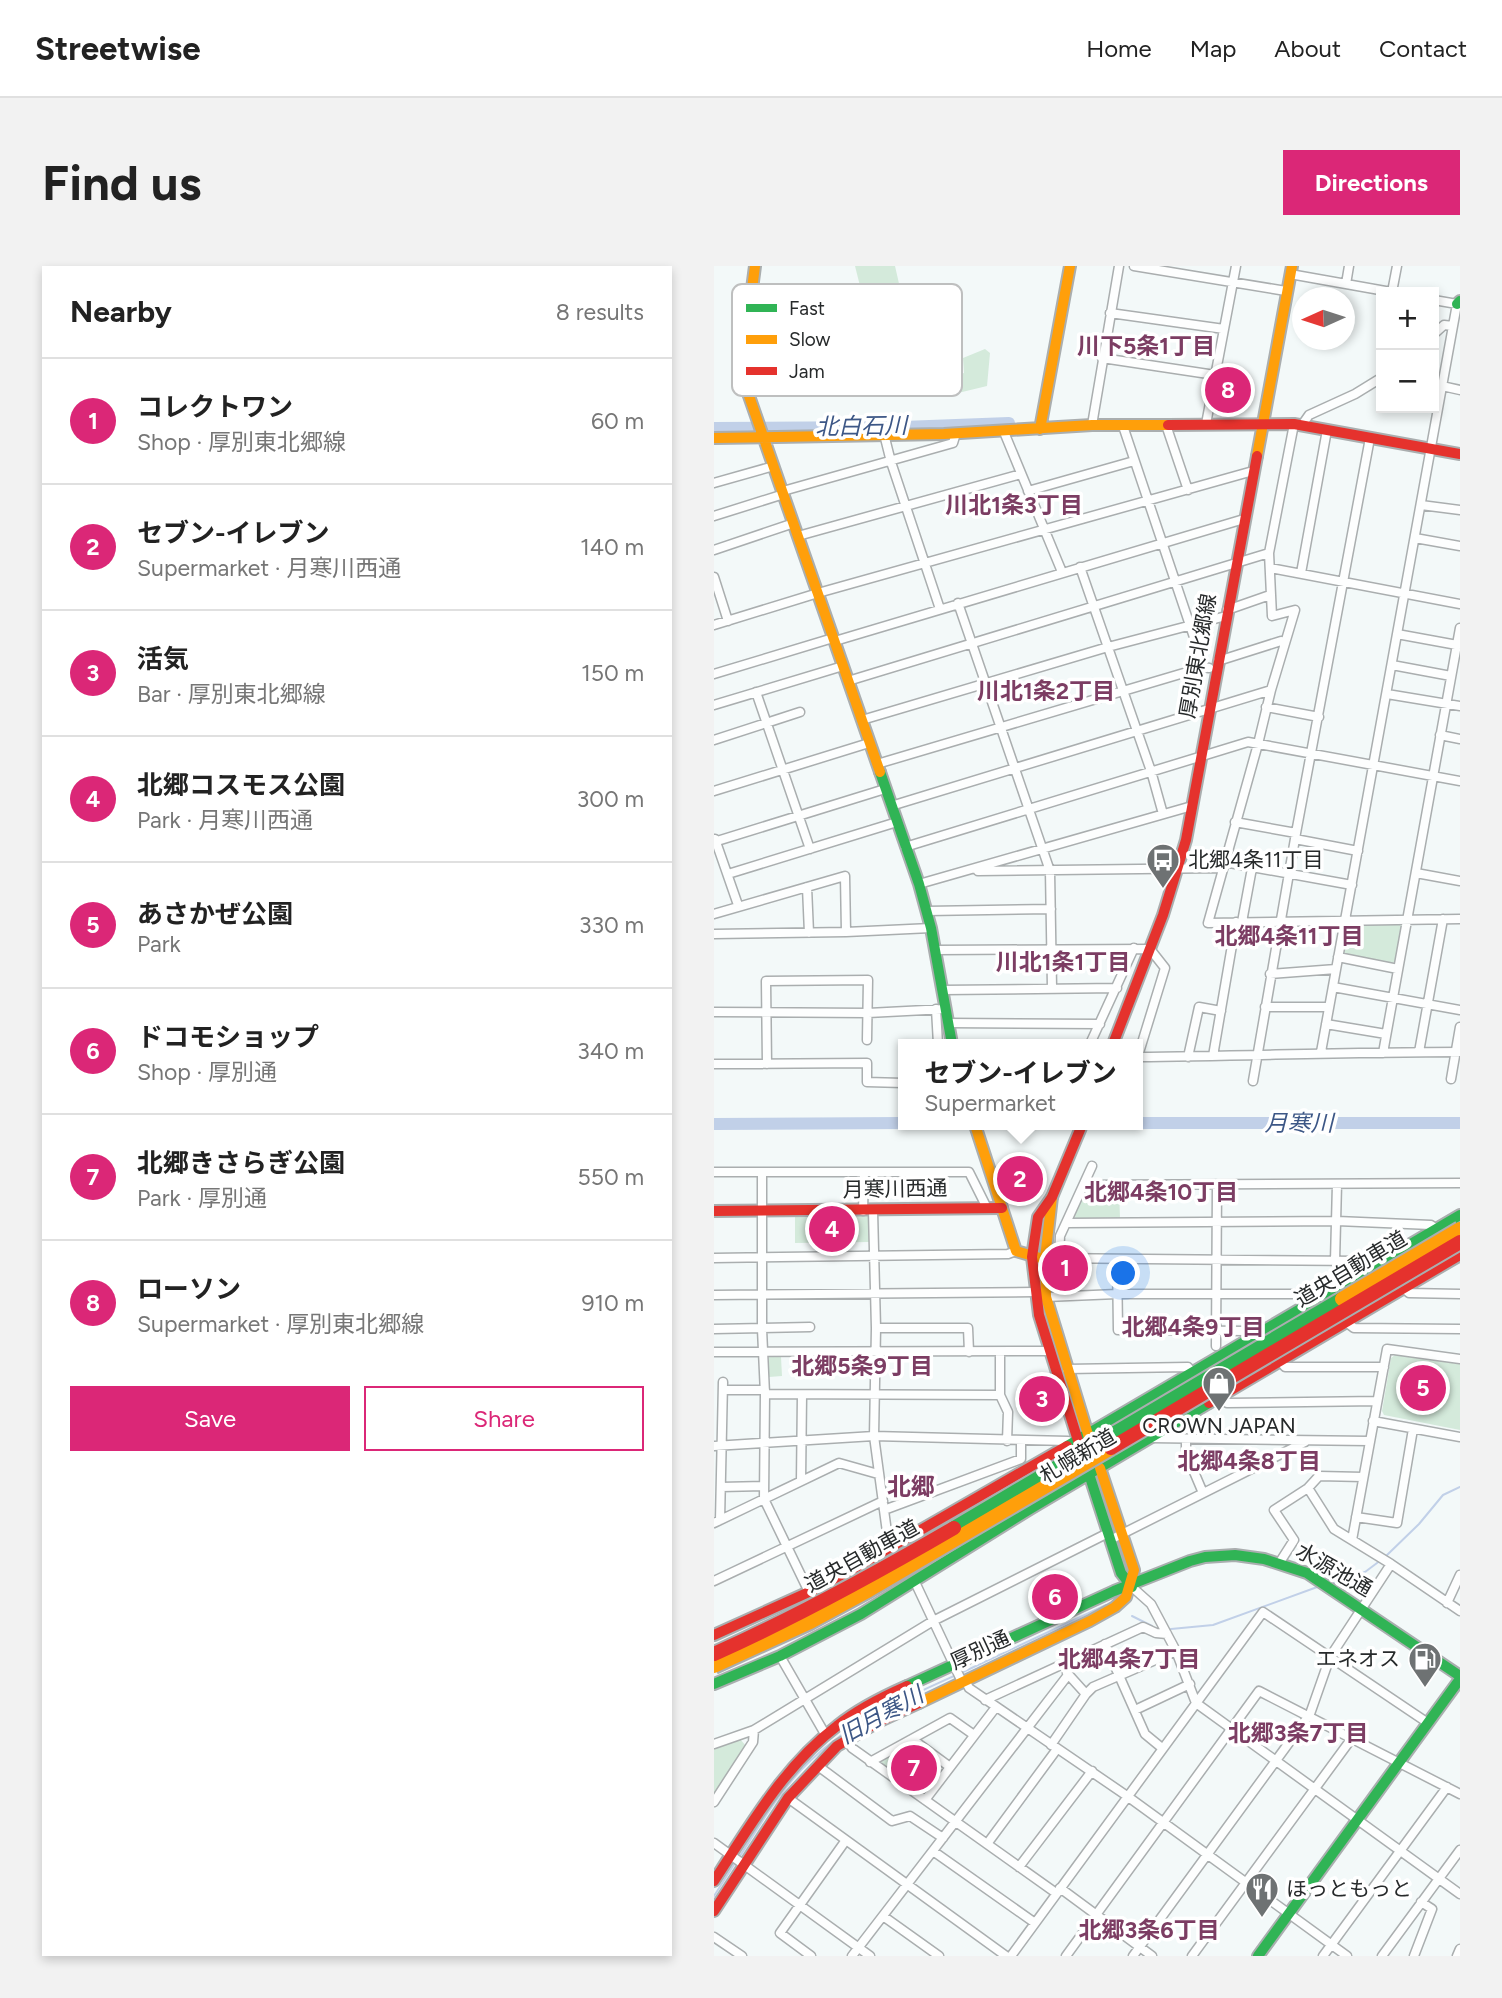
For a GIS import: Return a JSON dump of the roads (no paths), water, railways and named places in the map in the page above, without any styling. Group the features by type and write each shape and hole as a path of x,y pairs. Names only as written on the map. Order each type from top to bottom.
{"main road":[{"path":"753,284 755,266"},
{"path":"1040,429 1070,266"},
{"name":"厚別東北郷線","path":"1115,1039 1179,869 1210,708 1213,665 1227,613 1291,270"},
{"path":"749,396 919,884 936,950 943,990 943,1014 950,1039"},
{"path":"714,438 762,434 1004,432 1092,425 1262,424 1298,425 1460,454"},
{"path":"977,1130 1016,1251 1045,1258"},
{"path":"1080,1130 1052,1197 1038,1217 1045,1258 1039,1315 1095,1471 1113,1536 1133,1570 1132,1587"},
{"name":"月寒川西通","path":"714,1212 1002,1208"},
{"name":"札幌新道","path":"714,1635 809,1592 889,1547 1194,1373 1460,1215"},
{"name":"道央自動車道","path":"714,1666 808,1623 1460,1229"},
{"name":"道央自動車道","path":"714,1654 772,1628 976,1522 1460,1242"},
{"name":"札幌新道","path":"714,1684 780,1656 846,1623 1030,1509 1460,1255"},
{"path":"1041,1294 1067,1369 1082,1436"},
{"path":"714,1677 823,1625 891,1588 950,1550 976,1522"},
{"path":"714,1646 783,1613 929,1534 976,1522"},
{"name":"水源池通","path":"1132,1587 1189,1562 1211,1556 1238,1555 1280,1562 1307,1573 1460,1678"},
{"name":"厚別通","path":"714,1911 765,1799 796,1762 825,1734 857,1712 959,1675 1090,1621 1120,1603 1132,1587"},
{"name":"厚別通","path":"714,1881 738,1860 788,1798 837,1746 959,1675"},
{"path":"1258,1956 1460,1678"}],"street":[{"path":"1092,425 1119,266"},
{"path":"1134,266 1286,291"},
{"path":"1206,424 1236,266"},
{"path":"1346,284 1349,266"},
{"path":"1392,287 1397,266"},
{"path":"1291,270 1376,289"},
{"path":"1321,1052 1458,308 1439,302"},
{"path":"1110,313 1224,329"},
{"path":"1439,330 1444,325 1453,326"},
{"path":"1449,348 1460,350"},
{"path":"1102,358 1215,375"},
{"path":"1376,381 1356,394 1309,415 1298,425 1269,553 1272,616 1295,610 1208,923 1460,919"},
{"path":"1442,386 1460,390"},
{"path":"1166,425 1188,490"},
{"path":"1123,426 1190,623 1213,665"},
{"path":"1301,573 1327,430"},
{"path":"1004,432 1062,572"},
{"path":"714,516 783,492 953,443 957,433"},
{"path":"884,434 940,609"},
{"path":"1253,1080 1295,836 1370,438"},
{"path":"1028,491 1134,461"},
{"path":"714,483 774,466"},
{"path":"714,625 925,562 1253,471"},
{"path":"714,550 796,529 906,507 1021,474"},
{"path":"1421,505 1460,510"},
{"path":"714,674 1244,519"},
{"path":"1415,538 1460,546"},
{"path":"848,681 1269,553"},
{"path":"1080,567 1151,771 1163,814"},
{"path":"1270,568 1460,604"},
{"path":"714,577 728,621"},
{"path":"862,720 1227,613 1270,595"},
{"path":"958,603 1050,871 1052,988"},
{"path":"1383,1052 1460,628"},
{"path":"1398,634 1457,650"},
{"path":"877,764 1213,665 1281,642 1284,644"},
{"path":"1392,665 1451,676"},
{"path":"714,705 843,666"},
{"path":"891,806 1271,690"},
{"path":"756,692 810,849"},
{"path":"1387,694 1460,706"},
{"path":"1266,707 1319,717"},
{"path":"714,740 800,712"},
{"path":"1440,735 1460,739"},
{"path":"905,846 1248,742 1460,781"},
{"path":"714,791 869,743"},
{"path":"738,905 715,840 885,789"},
{"path":"919,884 1192,806"},
{"path":"728,874 897,822"},
{"path":"1235,822 1358,851"},
{"path":"968,871 1179,869 1223,865 1290,873 1352,885"},
{"path":"1213,1056 1252,868"},
{"path":"1416,873 1460,881"},
{"path":"714,914 845,876 846,932"},
{"path":"807,887 809,933"},
{"path":"927,911 1051,909"},
{"path":"1419,1052 1443,919"},
{"path":"714,934 931,928"},
{"path":"1092,1039 1134,948"},
{"path":"936,950 1150,948 1165,968 1143,1041"},
{"path":"1338,957 1398,969"},
{"path":"1270,974 1336,969"},
{"path":"767,1063 766,981 867,980 867,1040"},
{"path":"1333,987 1460,1010"},
{"path":"943,990 1117,988"},
{"path":"1188,1057 1199,1007 1221,1011"},
{"path":"1265,1007 1329,1007"},
{"path":"714,1012 943,1014 1100,1024"},
{"path":"939,1039 943,1014"},
{"path":"1326,1024 1385,1034"},
{"path":"1451,1079 1458,1052 1460,1027"},
{"path":"1143,1058 1321,1052 1458,1052"},
{"path":"714,1063 867,1063 867,1082 898,1083"},
{"path":"1045,1258 1067,1223 1092,1166"},
{"path":"714,1172 969,1172 987,1208"},
{"path":"761,1172 764,1499 809,1592"},
{"path":"864,1172 875,1293 874,1436 889,1547"},
{"path":"1084,1185 1460,1183"},
{"path":"1335,1261 1337,1184"},
{"path":"1216,1346 1217,1185"},
{"path":"1067,1223 1337,1221 1431,1224 1437,1229"},
{"path":"714,1258 1008,1254 1016,1251"},
{"path":"1045,1258 1360,1261 1371,1268"},
{"path":"1117,1259 1118,1330 1249,1331 1256,1336"},
{"path":"1403,1288 1409,1293 1460,1294"},
{"path":"714,1295 1217,1293 1313,1294 1318,1299"},
{"path":"1346,1322 1354,1328 1460,1329"},
{"path":"714,1329 810,1327"},
{"path":"876,1328 968,1328 969,1352"},
{"path":"1352,1539 1387,1349 1460,1359"},
{"path":"714,1352 1050,1351"},
{"path":"1000,1352 1000,1395 1008,1412 1007,1441"},
{"path":"1280,1361 1285,1367 1384,1367"},
{"path":"1067,1369 1188,1367 1194,1373"},
{"path":"878,1474 839,1463 717,1521 717,1501 721,1487 718,1446 723,1386 802,1395 1000,1395"},
{"path":"802,1395 802,1480"},
{"path":"1219,1398 1227,1403 1377,1401"},
{"path":"1373,1421 1460,1437"},
{"path":"1356,1517 1398,1523 1413,1429"},
{"path":"718,1446 874,1436 1064,1442 1082,1436"},
{"path":"1149,1438 1369,1441"},
{"path":"1186,1440 1186,1453 1203,1493"},
{"path":"714,1581 787,1546 884,1506 1021,1459 1021,1441"},
{"path":"714,1744 754,1730 933,1621 1306,1441"},
{"path":"1280,1562 1294,1540 1274,1510 1308,1488 1319,1476 1363,1477"},
{"path":"721,1487 764,1486"},
{"path":"1308,1488 1334,1529 1460,1611"},
{"path":"1133,1956 1308,1717 1330,1657 1362,1611 1388,1562"},
{"path":"1447,1602 1460,1575"},
{"path":"915,1582 959,1675 969,1688 1164,1822 1347,1956"},
{"path":"1132,1587 1151,1604 1175,1651 1196,1703 1460,1894"},
{"path":"788,1798 1010,1956 1262,1612 1428,1723"},
{"path":"985,1700 1143,1627 1156,1633 1167,1634"},
{"path":"1105,1644 1145,1734 1162,1748"},
{"path":"986,1844 1054,1747 1086,1694 1093,1687 1175,1651"},
{"path":"780,1656 825,1734"},
{"path":"1062,1664 1068,1675 1086,1694"},
{"path":"852,1956 1068,1675"},
{"path":"1135,1710 1190,1684"},
{"path":"1066,1956 1259,1691 1460,1794"},
{"path":"925,1800 996,1707"},
{"path":"870,1762 950,1717 974,1735"},
{"path":"714,1802 753,1742 754,1730"},
{"path":"1192,1956 1352,1738"},
{"path":"912,1739 950,1767"},
{"path":"848,1740 852,1748 870,1762 1152,1956"},
{"path":"818,1766 892,1821 910,1816 943,1838"},
{"path":"1019,1867 1091,1771"},
{"path":"1323,1956 1447,1787"},
{"path":"811,1956 780,1933 846,1840"},
{"path":"714,1843 870,1956"},
{"path":"1382,1956 1460,1850"},
{"path":"933,1851 1035,1923"},
{"path":"1414,1956 1433,1909 1421,1902"},
{"path":"883,1916 939,1956"},
{"path":"714,1937 740,1955"},
{"path":"1457,1956 1460,1949"}],"waterway":[{"name":"北白石川","path":"714,428 903,427 1009,423"},
{"name":"月寒川","path":"714,1124 898,1123"},
{"name":"月寒川","path":"1143,1123 1460,1123"},
{"name":"旧月寒川","path":"1385,1557 1419,1524 1443,1495 1460,1487"},
{"name":"旧月寒川","path":"1332,1583 1365,1572 1381,1560"},
{"name":"旧月寒川","path":"1171,1629 1213,1625 1320,1586"},
{"name":"旧月寒川","path":"961,1673 1106,1605"},
{"name":"旧月寒川","path":"1132,1616 1152,1626"},
{"name":"旧月寒川","path":"740,1856 772,1806 811,1760 827,1746 861,1722 956,1675"},
{"name":"旧月寒川","path":"714,1896 735,1863"}],"place":[{"name":"ローソン","path":"1228,390"},
{"name":"北郷4条11丁目","path":"1163,890"},
{"name":"セブン-イレブン","path":"1020,1179"},
{"name":"北郷コスモス公園","path":"832,1229"},
{"name":"コレクトワン","path":"1065,1268"},
{"name":"あさかぜ公園","path":"1423,1388"},
{"name":"活気","path":"1042,1399"},
{"name":"CROWN JAPAN","path":"1219,1413"},
{"name":"ドコモショップ","path":"1055,1597"},
{"name":"エネオス","path":"1425,1689"},
{"name":"北郷きさらぎ公園","path":"914,1768"},
{"name":"ほっともっと","path":"1262,1919"}],"district":[{"name":"川下5条1丁目","path":"1146,346"},
{"name":"川北1条3丁目","path":"1014,505"},
{"name":"川北1条2丁目","path":"1046,691"},
{"name":"北郷4条11丁目","path":"1289,936"},
{"name":"川北1条1丁目","path":"1063,962"},
{"name":"北郷4条10丁目","path":"1161,1192"},
{"name":"北郷4条9丁目","path":"1193,1327"},
{"name":"北郷5条9丁目","path":"862,1366"},
{"name":"北郷4条8丁目","path":"1249,1461"},
{"name":"北郷","path":"911,1487"},
{"name":"北郷4条7丁目","path":"1129,1659"},
{"name":"北郷3条7丁目","path":"1298,1733"},
{"name":"北郷3条6丁目","path":"1149,1930"}]}
